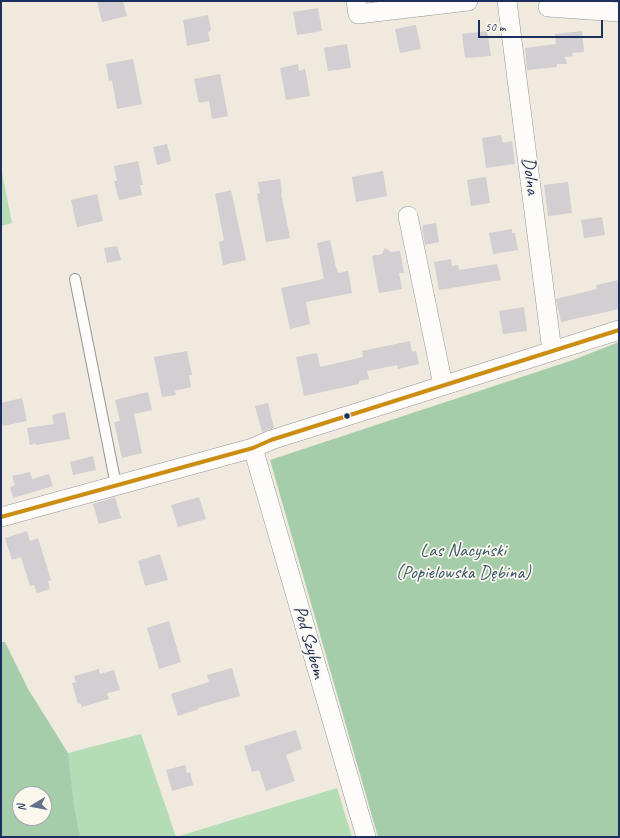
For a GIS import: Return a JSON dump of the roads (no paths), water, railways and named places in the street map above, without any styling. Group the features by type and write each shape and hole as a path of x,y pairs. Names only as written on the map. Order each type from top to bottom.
{"street":[{"path":"356,1 358,14 468,1"},
{"name":"Dolna","path":"508,1 552,351"},
{"path":"548,7 619,12"},
{"path":"408,216 443,386"},
{"path":"1,517 253,448 271,440 619,330"},
{"name":"Pod Szybem","path":"253,448 366,837"}],"lane":[{"path":"75,279 116,485"}],"park label":[{"name":"Las Nacyński (Popielowska Dębina)","path":"463,562"}]}
